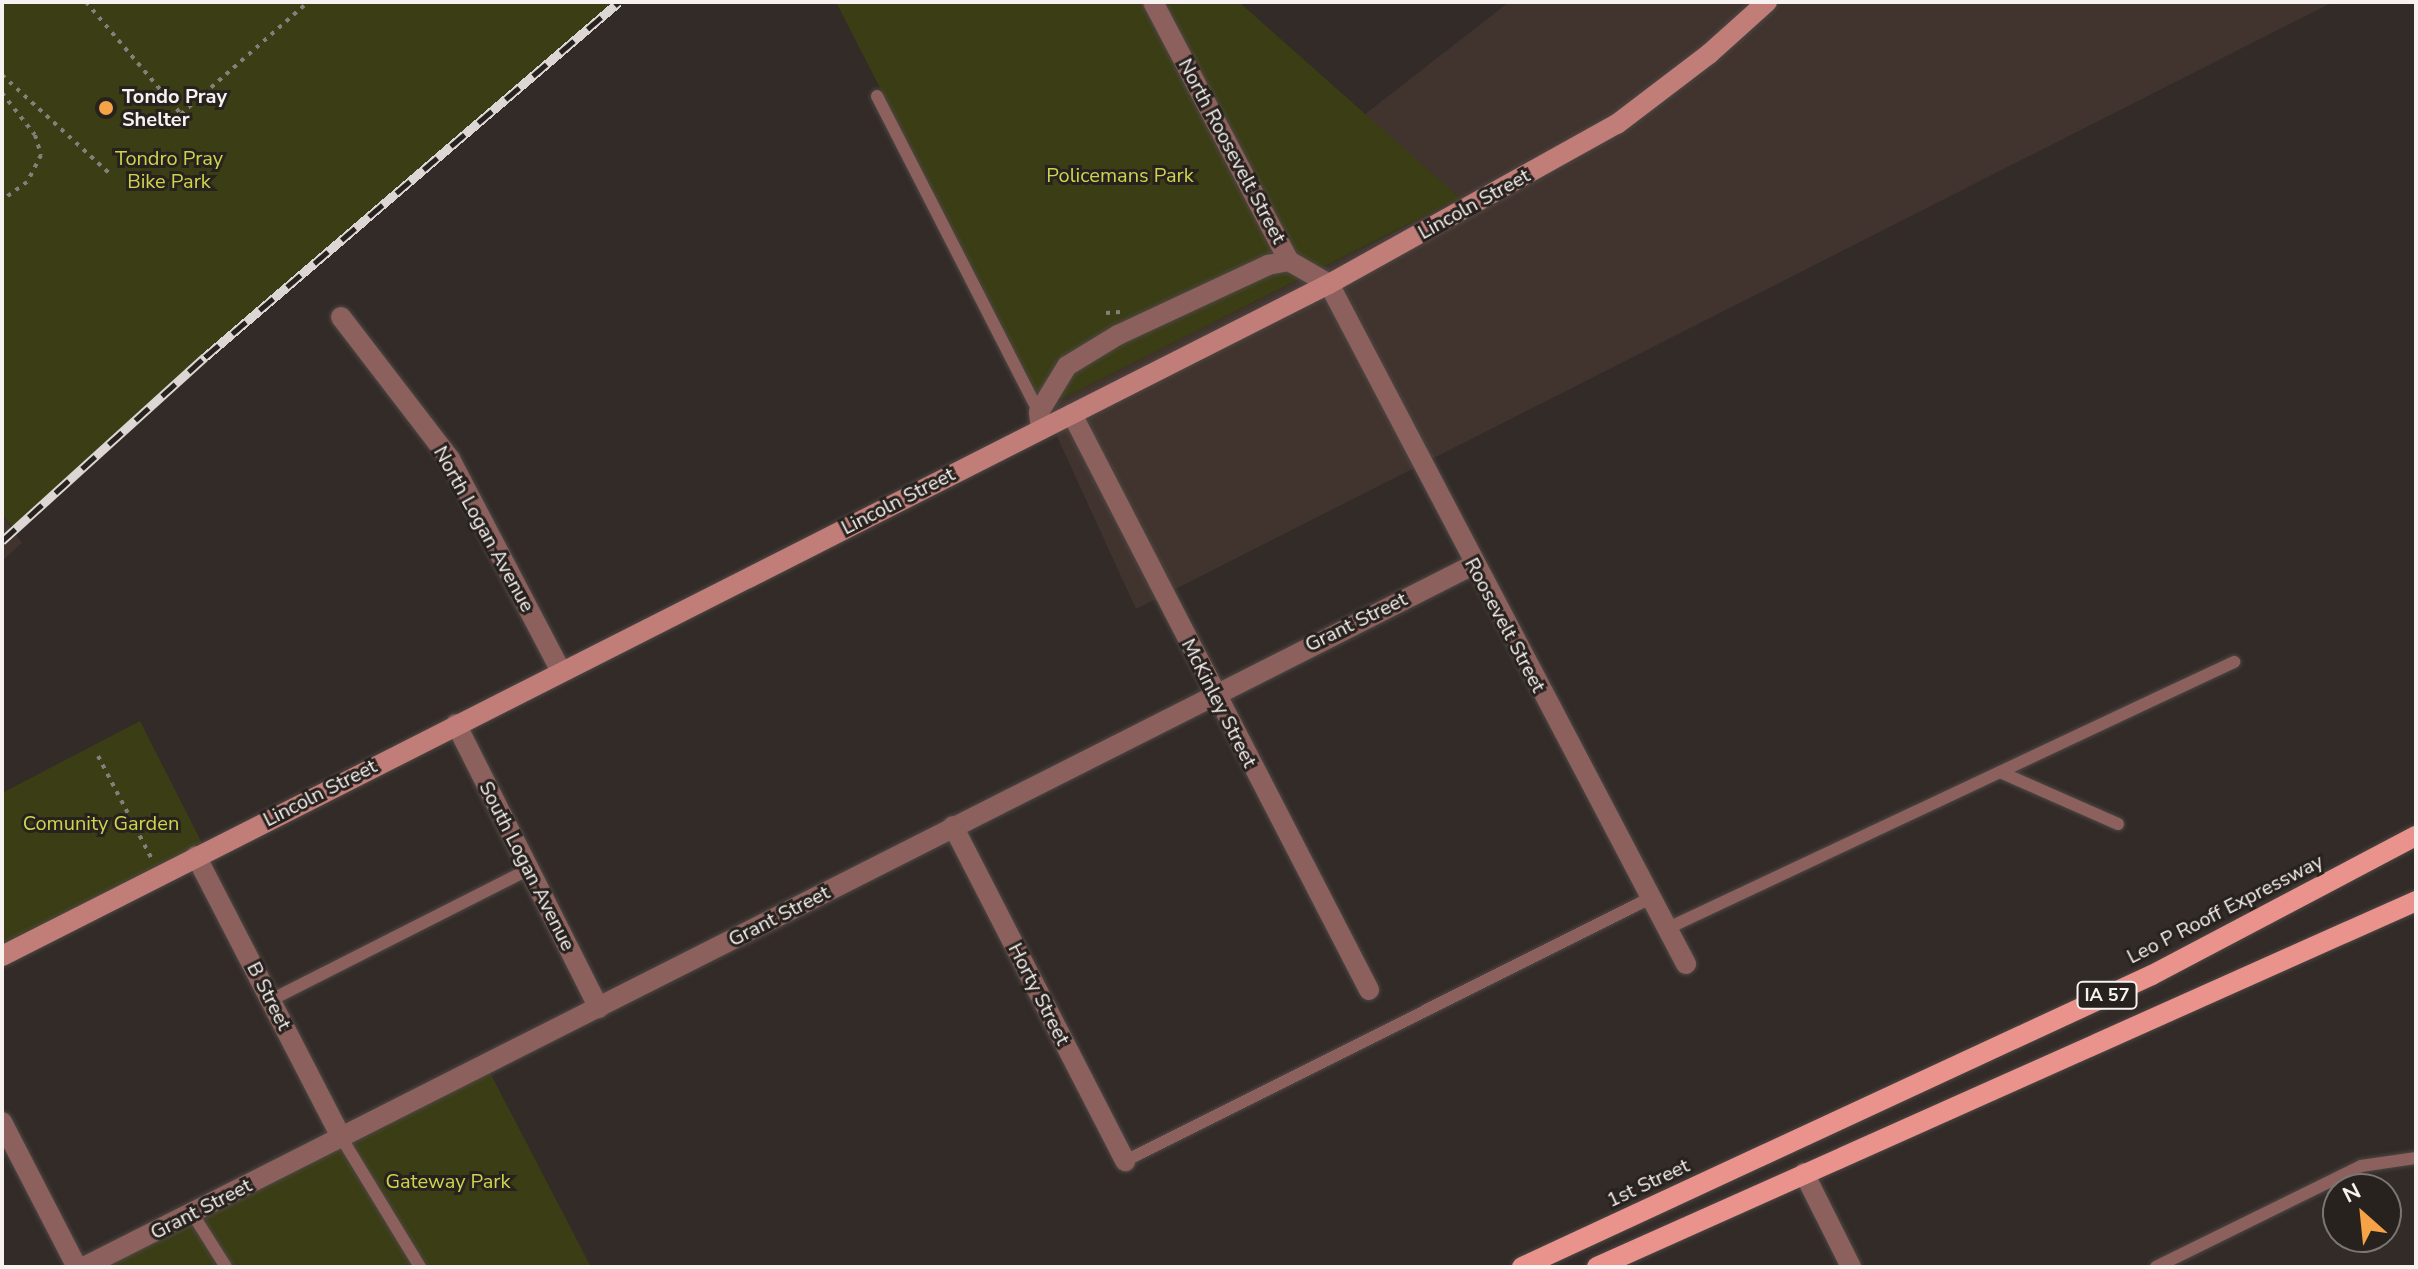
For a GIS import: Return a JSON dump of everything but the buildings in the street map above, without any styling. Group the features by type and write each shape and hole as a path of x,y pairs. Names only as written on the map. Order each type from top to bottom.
{"main road":[{"name":"Lincoln Street","path":"2,956 561,671 1040,420 1072,414 1329,284 1617,124 1709,54 1767,2"},
{"name":"Leo P Rooff Expressway","path":"1793,1143 2152,975 2416,836"},
{"name":"IA 57","path":"1804,1173 2416,901"},
{"name":"1st Street","path":"1522,1267 1793,1143"},
{"path":"1597,1267 1804,1173"}],"street":[{"name":"North Roosevelt Street","path":"1153,2 1289,261 1329,284"},
{"path":"1040,420 1067,366 1105,342 1268,265 1289,261"},
{"name":"Roosevelt Street","path":"1329,284 1473,565 1686,964"},
{"name":"North Logan Avenue","path":"341,317 450,459 561,671"},
{"name":"McKinley Street","path":"1072,414 1213,693 1369,990"},
{"name":"Grant Street","path":"84,1267 599,1008 1213,693 1473,565"},
{"name":"South Logan Avenue","path":"456,724 599,1008"},
{"name":"Horty Street","path":"953,826 1125,1161"},
{"name":"B Street","path":"196,856 341,1137"},
{"path":"3,1128 77,1267"},
{"path":"1804,1173 1851,1267"}],"lane":[{"path":"877,96 1040,420"},
{"path":"1666,929 2234,662"},
{"path":"2000,772 2118,824"},
{"path":"271,1000 529,869"},
{"path":"1125,1161 1649,899"},
{"path":"341,1137 420,1267"},
{"path":"2156,1267 2361,1166 2416,1158"},
{"path":"192,1213 226,1267"}],"path":[{"path":"86,2 181,114 308,2"},
{"path":"2,75 110,174"},
{"path":"2,93 35,135 41,155 27,182 2,200"},
{"path":"98,756 160,874"}],"shaded area":[{"path":"1509,2 2333,2 1136,609 1044,408 1459,199 1364,115"},
{"path":"2,515 22,543 2,561"}],"green space":[{"name":"Tondro Pray Bike Park","path":"2,2 618,2 15,530 2,515"},
{"name":"Policemans Park","path":"836,2 1239,2 1460,198 1044,408"},
{"name":"Comunity Garden","path":"140,721 206,851 2,956 2,793"},
{"name":"Gateway Park","path":"486,1065 591,1267 87,1267"}],"railway":[{"path":"2,541 205,357 619,2"}],"place":[{"name":"Tondo Pray Shelter","path":"106,108"}]}
